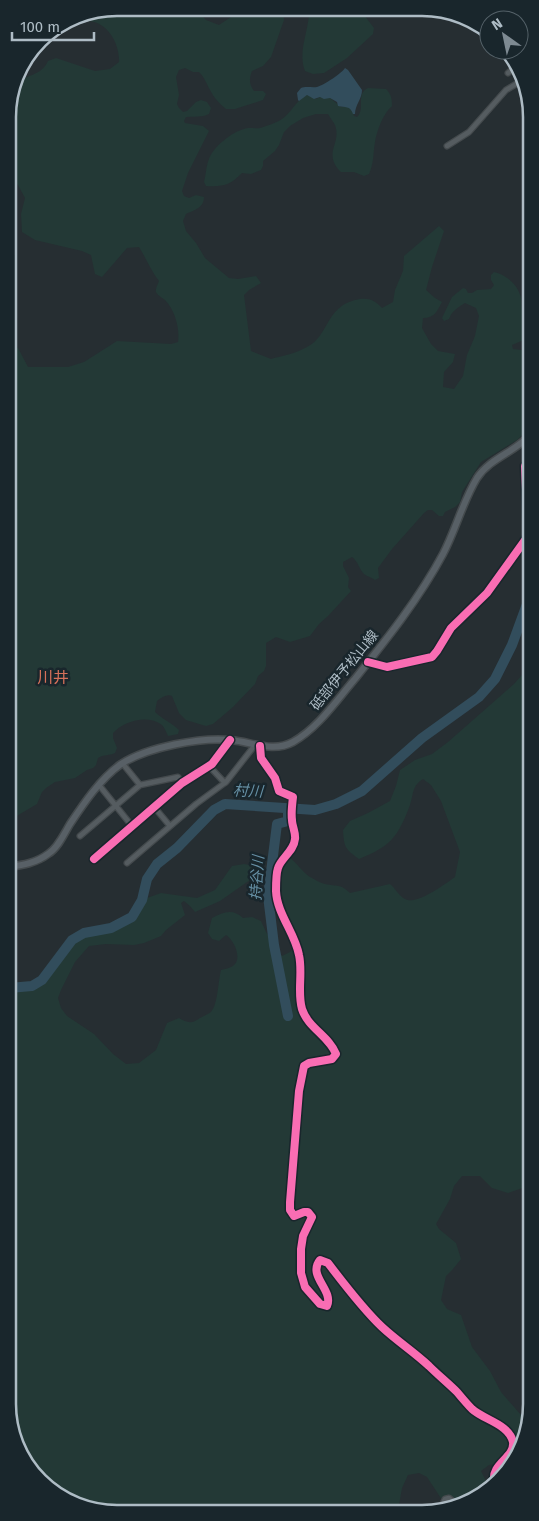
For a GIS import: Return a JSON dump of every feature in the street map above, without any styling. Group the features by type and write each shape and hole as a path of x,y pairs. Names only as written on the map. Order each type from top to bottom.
{"main road":[{"name":"砥部伊予松山線","path":"16,866 35,862 50,853 86,800 99,785 123,764 140,755 188,742 230,740 257,746 277,747 293,742 311,728 328,712 368,662 428,581 452,536 478,476 490,464 523,440"}],"street":[{"path":"447,146 469,132 506,90 516,84"},
{"path":"368,662 387,667 432,657 451,628 486,593 523,543"},
{"path":"94,859 182,783 212,764 230,740"},
{"path":"127,863 196,804 225,783 257,746"},
{"path":"257,746 261,758 275,778 279,791 293,797 292,819 295,839 278,868 276,891 281,912 299,954 301,966 300,1001 302,1008 311,1026 334,1048 336,1054 332,1059 309,1063 304,1066 299,1091 290,1210 294,1216 308,1212 312,1217 303,1236 301,1249 300,1264 303,1284 320,1304 327,1306 329,1302 328,1297 316,1269 320,1260 328,1263 362,1306 381,1326 399,1343 427,1364 476,1412 499,1425 509,1435 513,1441 513,1446"},
{"path":"123,764 140,785"},
{"path":"209,766 225,783"},
{"path":"80,836 140,785 178,777 182,783"},
{"path":"99,785 132,826"},
{"path":"155,808 170,826"},
{"path":"495,1473 509,1454"}],"green space":[{"path":"111,16 202,16 206,20 219,25 231,16 284,16 284,20 271,57 263,66 252,71 250,77 250,84 254,91 263,91 266,94 263,100 235,109 226,109 215,98 199,72 193,72 185,68 179,70 176,77 179,95 177,104 183,112 201,100 207,102 211,108 209,114 186,117 184,121 185,123 203,126 209,131 188,173 182,191 184,196 189,198 196,195 204,197 204,201 198,208 186,214 183,221 186,231 205,258 229,278 238,279 256,276 261,283 244,295 251,351 271,359 294,353 314,342 320,336 332,315 345,304 355,300 367,299 382,308 393,302 395,290 403,271 404,256 439,226 444,231 426,290 442,302 433,315 423,318 422,328 431,344 438,351 455,354 453,362 444,372 443,387 454,389 463,376 467,355 475,336 479,316 476,308 465,303 455,310 449,319 444,321 442,318 452,297 463,288 468,293 491,289 494,285 491,275 494,272 503,276 515,285 520,293 523,313 523,340 512,345 513,349 523,350 523,434 517,440 481,462 462,492 460,502 455,507 445,512 443,516 439,516 432,510 424,513 378,568 379,578 375,580 364,574 352,557 343,562 349,578 348,587 351,591 310,636 290,642 276,637 266,643 266,666 264,671 258,676 255,684 233,707 213,724 206,726 186,720 179,713 172,696 163,697 157,701 155,712 179,730 178,734 168,736 162,725 150,720 136,720 123,725 113,733 117,748 115,753 98,758 93,768 75,778 55,782 42,792 37,804 16,816 16,348 18,348 28,367 68,367 84,362 117,341 171,344 178,342 174,314 169,304 156,292 159,281 139,247 127,248 102,277 95,274 91,255 82,251 35,240 22,232 21,214 25,198 16,183 16,111 24,79 37,73 48,61 56,58 95,71 110,69 119,62 115,41 111,34 100,24 87,21"},
{"path":"365,16 374,28 373,34 347,58 324,73 313,74 305,71 302,56 309,17"},
{"path":"368,88 386,89 392,101 392,106 379,127 369,174 364,176 354,172 341,172 333,159 336,138 335,125 328,114 316,114 303,118 284,132 275,151 263,161 261,170 251,174 242,173 226,184 206,186 204,182 211,154 234,133 246,128 260,128 280,120 307,95 316,99 320,97 330,98 341,107 348,107 352,110 354,116 357,117 361,110 362,94"},
{"path":"523,674 523,1188 508,1193 492,1188 480,1176 462,1176 454,1186 450,1199 436,1224 439,1229 456,1243 461,1259 446,1276 441,1300 447,1309 461,1315 472,1347 490,1371 501,1392 522,1416 515,1442 506,1460 503,1463 489,1465 481,1471 486,1481 483,1484 460,1497 444,1502 427,1477 419,1473 408,1475 402,1488 399,1505 118,1505 98,1503 61,1488 46,1475 30,1454 22,1436 16,1410 16,991 33,990 44,984 74,942 87,935 110,931 137,915 147,898 161,893 197,898 215,890 232,866 244,864 254,866 257,875 220,901 195,912 184,901 181,903 185,915 161,936 134,945 106,944 89,946 75,962 58,998 61,1008 67,1016 94,1034 113,1054 126,1064 139,1063 156,1050 167,1023 179,1018 192,1022 211,1012 216,998 221,970 229,968 236,963 236,950 229,937 226,935 219,941 212,939 208,933 212,918 232,912 243,918 252,917 261,921 282,956 290,952 300,942 287,913 282,895 281,867 290,858 310,877 323,883 341,887 350,893 390,884 403,898 416,900 438,889 455,877 460,852 441,801 431,785 423,779 415,787 406,816 397,833 379,850 359,859 346,847 343,830 350,821 390,801 400,770 415,760 432,754 448,742"}],"water":[{"path":"345,68 362,90 355,114 349,108 338,106 337,102 330,98 324,99 320,97 314,99 307,95 298,100 297,93 301,88 320,86 337,76"}],"waterway":[{"name":"村川","path":"16,987 32,986 42,980 72,940 84,933 111,928 132,917 142,900 147,879 157,864 177,848 214,810 225,804 315,810 336,804 362,791 422,738 479,697 495,679 512,645 523,615"},
{"name":"持谷川","path":"288,809 288,821 277,824 268,896 274,945 288,1016"}],"cycle path":[{"path":"368,662 387,667 432,657 451,628 487,593 523,543"},
{"path":"94,859 182,783 212,764 230,740"},
{"path":"260,746 261,758 275,778 279,791 293,797 292,817 295,839 278,868 276,891 279,908 294,939 299,955 302,1009 309,1022 329,1042 336,1054 332,1059 309,1063 304,1066 299,1091 290,1210 294,1216 308,1212 312,1217 303,1236 301,1249 301,1273 305,1287 320,1304 327,1306 327,1294 318,1277 317,1266 320,1260 328,1263 382,1327 429,1366 472,1409 507,1431 511,1436 513,1446"},
{"path":"495,1473 510,1452"}],"district":[{"name":"川井","path":"53,677"}]}
